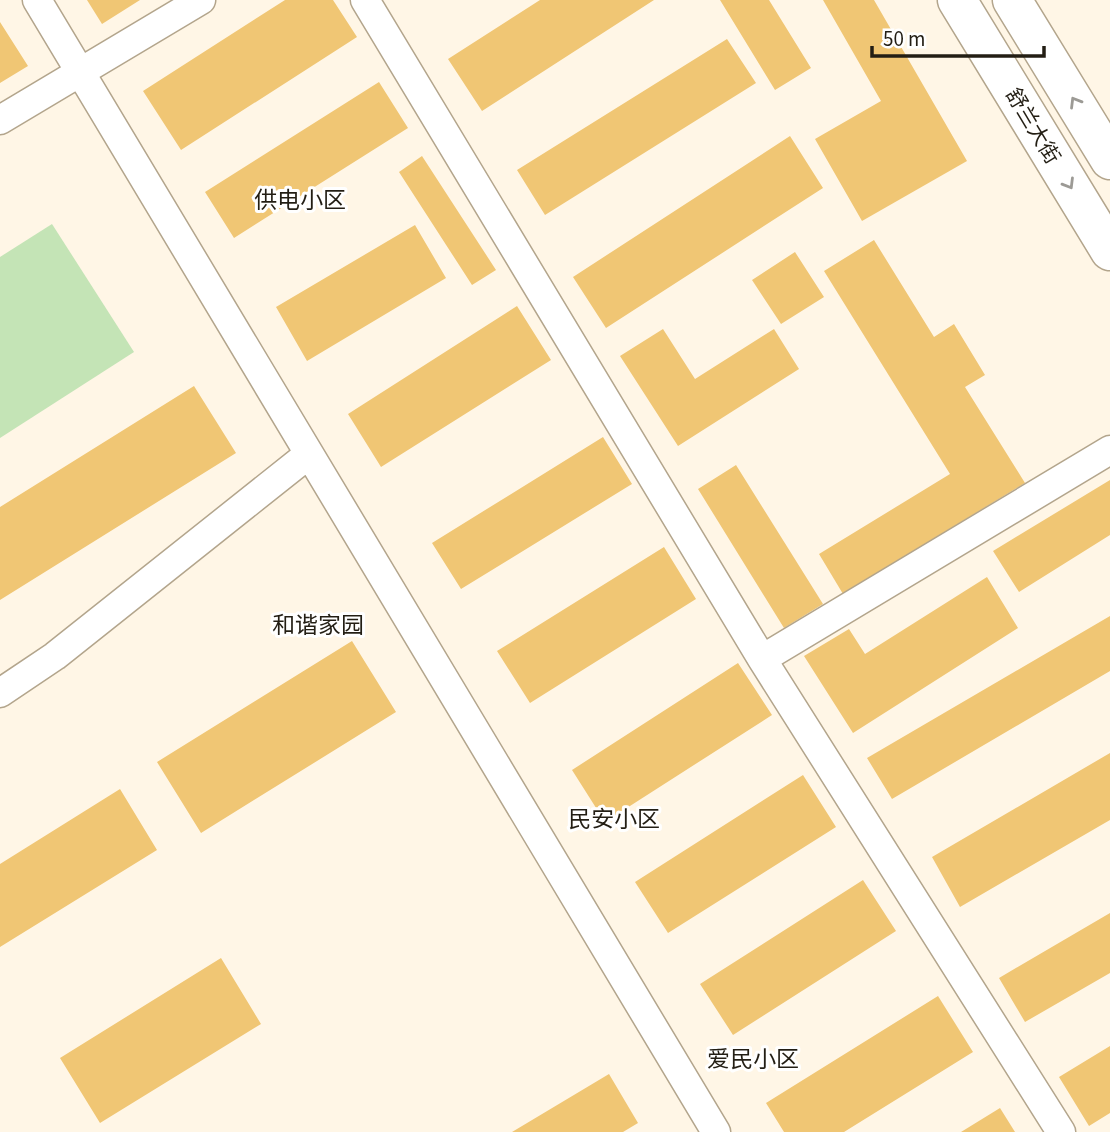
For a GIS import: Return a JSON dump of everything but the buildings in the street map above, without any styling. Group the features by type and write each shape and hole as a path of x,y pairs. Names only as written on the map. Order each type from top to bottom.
{"main road":[{"name":"舒兰大街","path":"957,0 1110,251"},
{"path":"1013,0 1110,160"}],"street":[{"path":"37,0 716,1132"},
{"path":"0,120 201,0"},
{"path":"365,0 762,659 1061,1132"},
{"path":"762,659 1110,450"},
{"path":"0,693 54,656 309,454"}],"green space":[{"path":"52,224 134,352 0,438 0,257"}],"district":[{"name":"供电小区","path":"300,200"},
{"name":"和谐家园","path":"318,625"},
{"name":"民安小区","path":"614,819"},
{"name":"爱民小区","path":"753,1059"}]}
